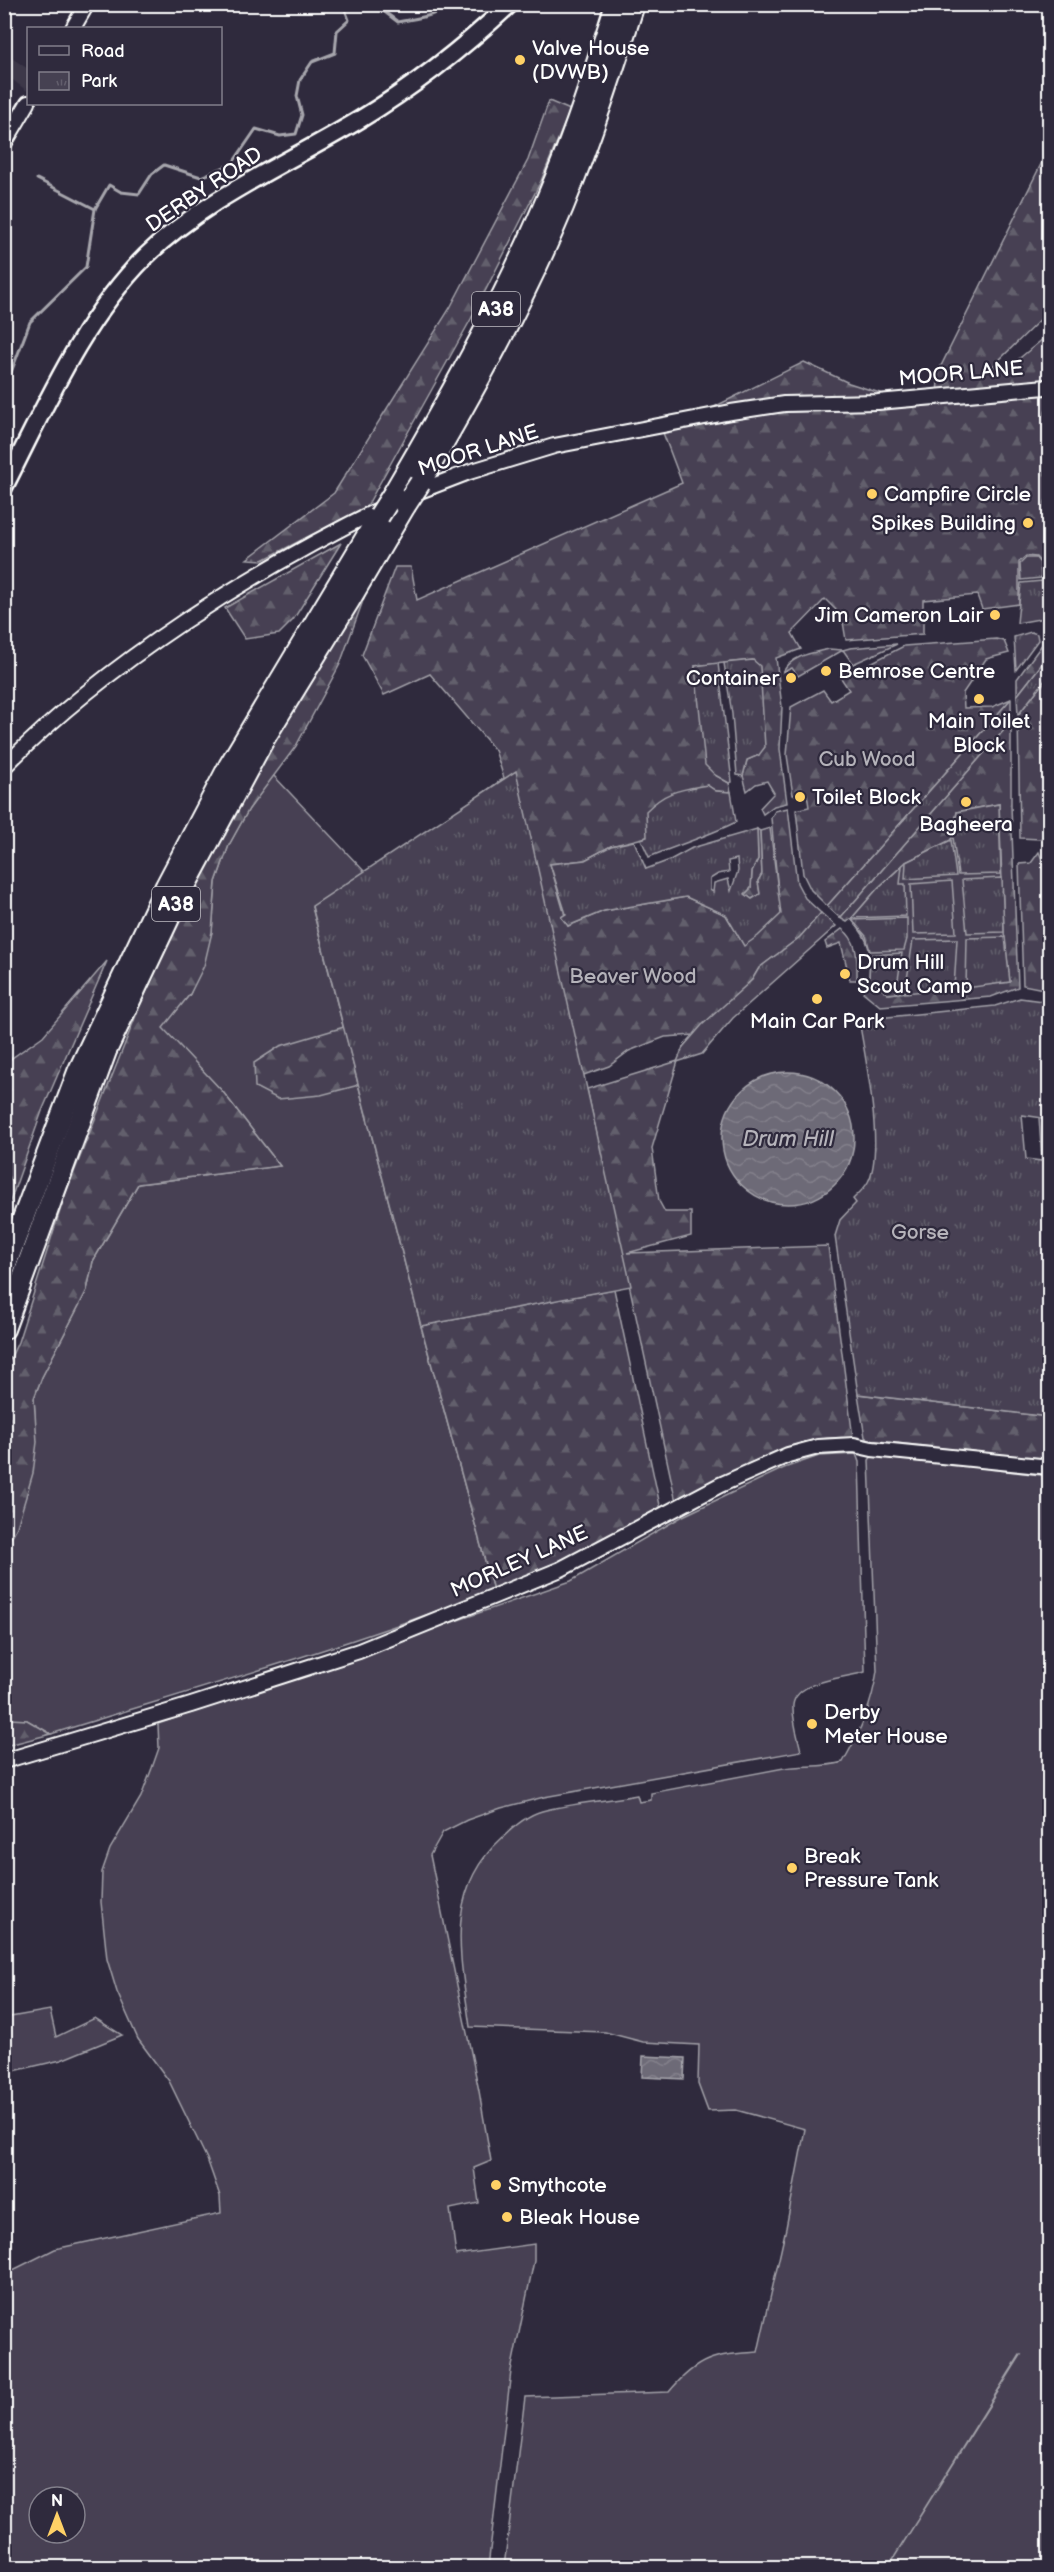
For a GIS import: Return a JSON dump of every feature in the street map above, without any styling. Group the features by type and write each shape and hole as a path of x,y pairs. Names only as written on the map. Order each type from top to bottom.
{"highway":[{"name":"A38","path":"4,1329 106,1051 180,897 264,739 350,602 533,230 587,96 615,4"},
{"name":"A38","path":"4,1269 78,1072 166,886 229,766 379,516 420,483 488,363 548,240 601,108 634,4"}],"main road":[{"name":"DERBY ROAD","path":"4,487 75,350 102,306 147,256 173,232 221,200 403,93 473,39 510,4"}],"street":[{"path":"74,27 87,4"},
{"path":"4,144 27,105"},
{"name":"MOOR LANE","path":"4,767 124,664 196,614 283,561 362,518 433,485 469,472 574,442 784,404 878,402 1046,387"},
{"name":"MORLEY LANE","path":"4,1761 191,1706 359,1651 561,1569 720,1485 788,1455 818,1447 854,1445 872,1449 1050,1467"}],"shaded area":[{"path":"9,56 27,68 27,91 5,74 5,61"}],"green space":[{"path":"549,101 570,110 541,181 471,319 367,506 263,560 247,559 334,493 450,308 528,160"},
{"name":"Beaver Wood","path":"1049,148 1049,311 992,367 1010,366 1049,334 1049,601 1046,563 1041,563 1036,557 1026,556 1019,562 1019,604 982,609 977,595 923,600 923,634 846,640 842,616 825,599 792,633 801,649 776,658 782,707 780,749 787,803 774,806 763,814 760,808 774,793 767,781 756,784 747,791 743,776 747,760 759,755 753,660 695,666 701,717 715,775 729,783 731,792 716,791 707,785 647,837 611,846 585,860 550,864 568,926 604,911 686,897 726,915 744,945 778,891 771,818 775,811 788,808 797,883 805,898 821,913 800,937 759,968 752,980 694,1035 665,1037 629,1051 609,1066 584,1075 319,909 504,778 495,750 430,674 384,695 362,655 395,567 411,567 417,600 682,483 662,430 746,416 936,405 939,370"},
{"path":"804,362 849,383 886,395 776,401 710,409"},
{"path":"341,543 293,620 279,634 245,639 225,608"},
{"path":"1026,558 1036,558 1040,563 1041,578 1021,580 1020,564"},
{"path":"1042,581 1045,618 1017,623 1021,583"},
{"path":"365,588 365,595 340,664 296,746 249,809 229,845 216,882 212,932 204,966 190,994 163,1028 223,1092 280,1166 138,1184 93,1261 87,1290 42,1377 34,1398 37,1442 33,1473 17,1527 5,1548 5,1370 18,1342 65,1195 137,1013 191,890 257,761"},
{"path":"1031,632 1037,634 1038,640 1016,670 1014,637"},
{"path":"1049,638 1049,655 1017,696 1017,679"},
{"name":"Cub Wood","path":"996,639 1004,641 1009,653 986,659 963,693 964,708 992,707 1011,699 827,906 811,890 803,874 796,810 809,807 807,794 793,795 787,755 791,707 823,690 831,701 849,690 841,678 904,646"},
{"path":"897,644 853,664 843,650 850,648"},
{"path":"829,649 843,650 798,676 792,668 783,672 797,658"},
{"path":"1049,655 1049,675 1018,715 1017,696"},
{"path":"753,660 760,666 765,747 759,755 747,760 743,776 737,775 732,714 724,663"},
{"path":"718,663 732,782 729,783 715,775 705,765 695,666"},
{"path":"1049,675 1049,835 1040,839 1020,838 1018,715"},
{"path":"1011,699 1011,722 840,918 827,906"},
{"path":"1011,722 1011,806 1018,987 991,997 880,1006 863,992 869,979 888,994 1010,982 1004,932 999,804 957,812 951,840 906,862 878,888 852,918 847,922 840,918"},
{"path":"516,771 631,1286 421,1326 312,906"},
{"path":"273,775 365,872 312,907 421,1326 493,1590 329,1648 51,1734 27,1720 5,1720 5,1548 17,1527 35,1416 34,1398 42,1377 87,1290 93,1261 138,1184 280,1166 223,1092 162,1028 190,994 212,932 216,882 229,845 249,809"},
{"path":"707,785 716,791 731,792 736,822 649,857 641,839 647,837 646,811 660,799 674,792"},
{"path":"999,804 1005,937 966,988 888,994 869,979 868,947 863,934 852,918 878,888 957,812"},
{"path":"999,804 1001,874 958,875 953,837 957,812"},
{"path":"770,828 781,914 744,946 726,915 686,897 604,911 568,926 561,917 566,914 550,864 585,860 611,846 634,841 646,869 692,848 757,829 758,859 752,871 751,888 745,894 752,899 760,894 758,881 762,874 760,831","holes":["737,859 738,871 731,891 728,879 714,883 713,892 710,890 710,879 718,874 729,872 728,861"]},
{"path":"757,829 760,831 762,874 758,881 760,894 752,899 745,894 751,888 752,871 758,859"},
{"path":"951,840 956,876 905,879 906,862"},
{"path":"1039,852 1044,865 1049,866 1049,990 1023,985 1019,864 1031,863"},
{"path":"902,866 900,884 905,884 906,916 852,918 878,888"},
{"path":"1002,878 1004,932 967,933 962,880"},
{"path":"952,881 956,933 913,934 911,884"},
{"path":"821,913 836,926 733,1018 702,1054 677,1062 683,1047 702,1025 752,980 759,968 800,937"},
{"path":"907,918 907,939 904,950 870,951 866,936 852,920"},
{"path":"842,929 852,939 854,945 857,980 850,980 841,943 827,948 825,942"},
{"path":"1005,937 1010,982 966,988 967,938"},
{"path":"957,939 954,988 905,993 913,940"},
{"path":"902,953 896,993 888,994 869,979 870,955"},
{"path":"107,961 42,1111 5,1216 5,1063 43,1036"},
{"name":"Gorse","path":"1020,998 1049,1002 1049,1119 1022,1115 1026,1159 1049,1162 1049,1417 858,1394 835,1236 840,1220 856,1203 853,1199 867,1184 873,1168 875,1149 872,1103 859,1020 995,1006"},
{"path":"344,1027 358,1084 321,1095 278,1099 255,1087 254,1063 280,1046"},
{"path":"678,1061 652,1148 659,1201 665,1212 691,1212 691,1236 627,1253 828,1246 853,1438 830,1438 784,1448 739,1468 676,1502 587,1089"},
{"path":"1039,1117 1049,1119 1049,1162 1042,1161"},
{"path":"614,1289 661,1510 571,1561 493,1590 421,1326"},
{"path":"858,1394 1049,1417 1049,1460 869,1440 865,1437"},
{"path":"856,1454 859,1462 865,1672 823,1681 803,1690 796,1697 793,1716 801,1751 544,1797 501,1808 467,1820 443,1832 430,1855 479,2091 491,2161 474,2168 479,2203 450,2209 456,2255 534,2244 534,2261 511,2371 488,2567 5,2568 5,2274 55,2249 221,2213 220,2196 207,2159 169,2081 138,2039 117,1992 107,1959 101,1902 102,1872 110,1849 141,1797 152,1768 159,1748 158,1724 571,1581 683,1516 784,1468 819,1456"},
{"path":"873,1455 1049,1476 1049,2567 504,2567 525,2397 669,2392 689,2371 708,2360 758,2352 786,2228 805,2129 736,2110 708,2111 698,2084 699,2045 643,2042 605,2032 470,2027 463,1976 460,1927 463,1904 470,1881 483,1860 501,1839 525,1819 542,1811 637,1795 639,1802 651,1800 651,1793 784,1768 843,1762 864,1718 877,1671 869,1460","holes":["1020,2355 1021,2355 890,2564"]},
{"path":"5,1720 27,1720 51,1734 5,1746"},
{"path":"50,2010 56,2037 95,2018 122,2035 61,2060 5,2073 5,2018"}],"water":[{"name":"Drum Hill","path":"788,1072 813,1077 835,1091 849,1113 854,1138 849,1163 835,1185 813,1199 788,1204 763,1199 741,1185 727,1163 722,1138 727,1113 741,1091 763,1077"},
{"path":"643,2056 685,2058 684,2079 642,2077"}],"waterway":[{"path":"4,391 30,322 86,267 95,209 109,185 121,192 139,194 152,174 164,165 201,177 232,164 256,129 280,136 296,134 302,115 297,96 300,80 312,62 335,53 337,31 349,20 343,4"},
{"path":"374,4 398,22 432,14 450,4"},
{"path":"37,179 95,209"}],"place":[{"name":"Valve House (DVWB)","path":"520,60"},
{"name":"Campfire Circle","path":"872,494"},
{"name":"Spikes Building","path":"1028,523"},
{"name":"Jim Cameron Lair","path":"995,615"},
{"name":"Bemrose Centre","path":"826,671"},
{"name":"Container","path":"791,678"},
{"name":"Main Toilet Block","path":"979,699"},
{"name":"Toilet Block","path":"800,797"},
{"name":"Bagheera","path":"966,802"},
{"name":"Drum Hill Scout Camp","path":"845,974"},
{"name":"Main Car Park","path":"817,999"},
{"name":"Derby Meter House","path":"812,1724"},
{"name":"Break Pressure Tank","path":"792,1868"},
{"name":"Smythcote","path":"496,2185"},
{"name":"Bleak House","path":"507,2217"}]}
